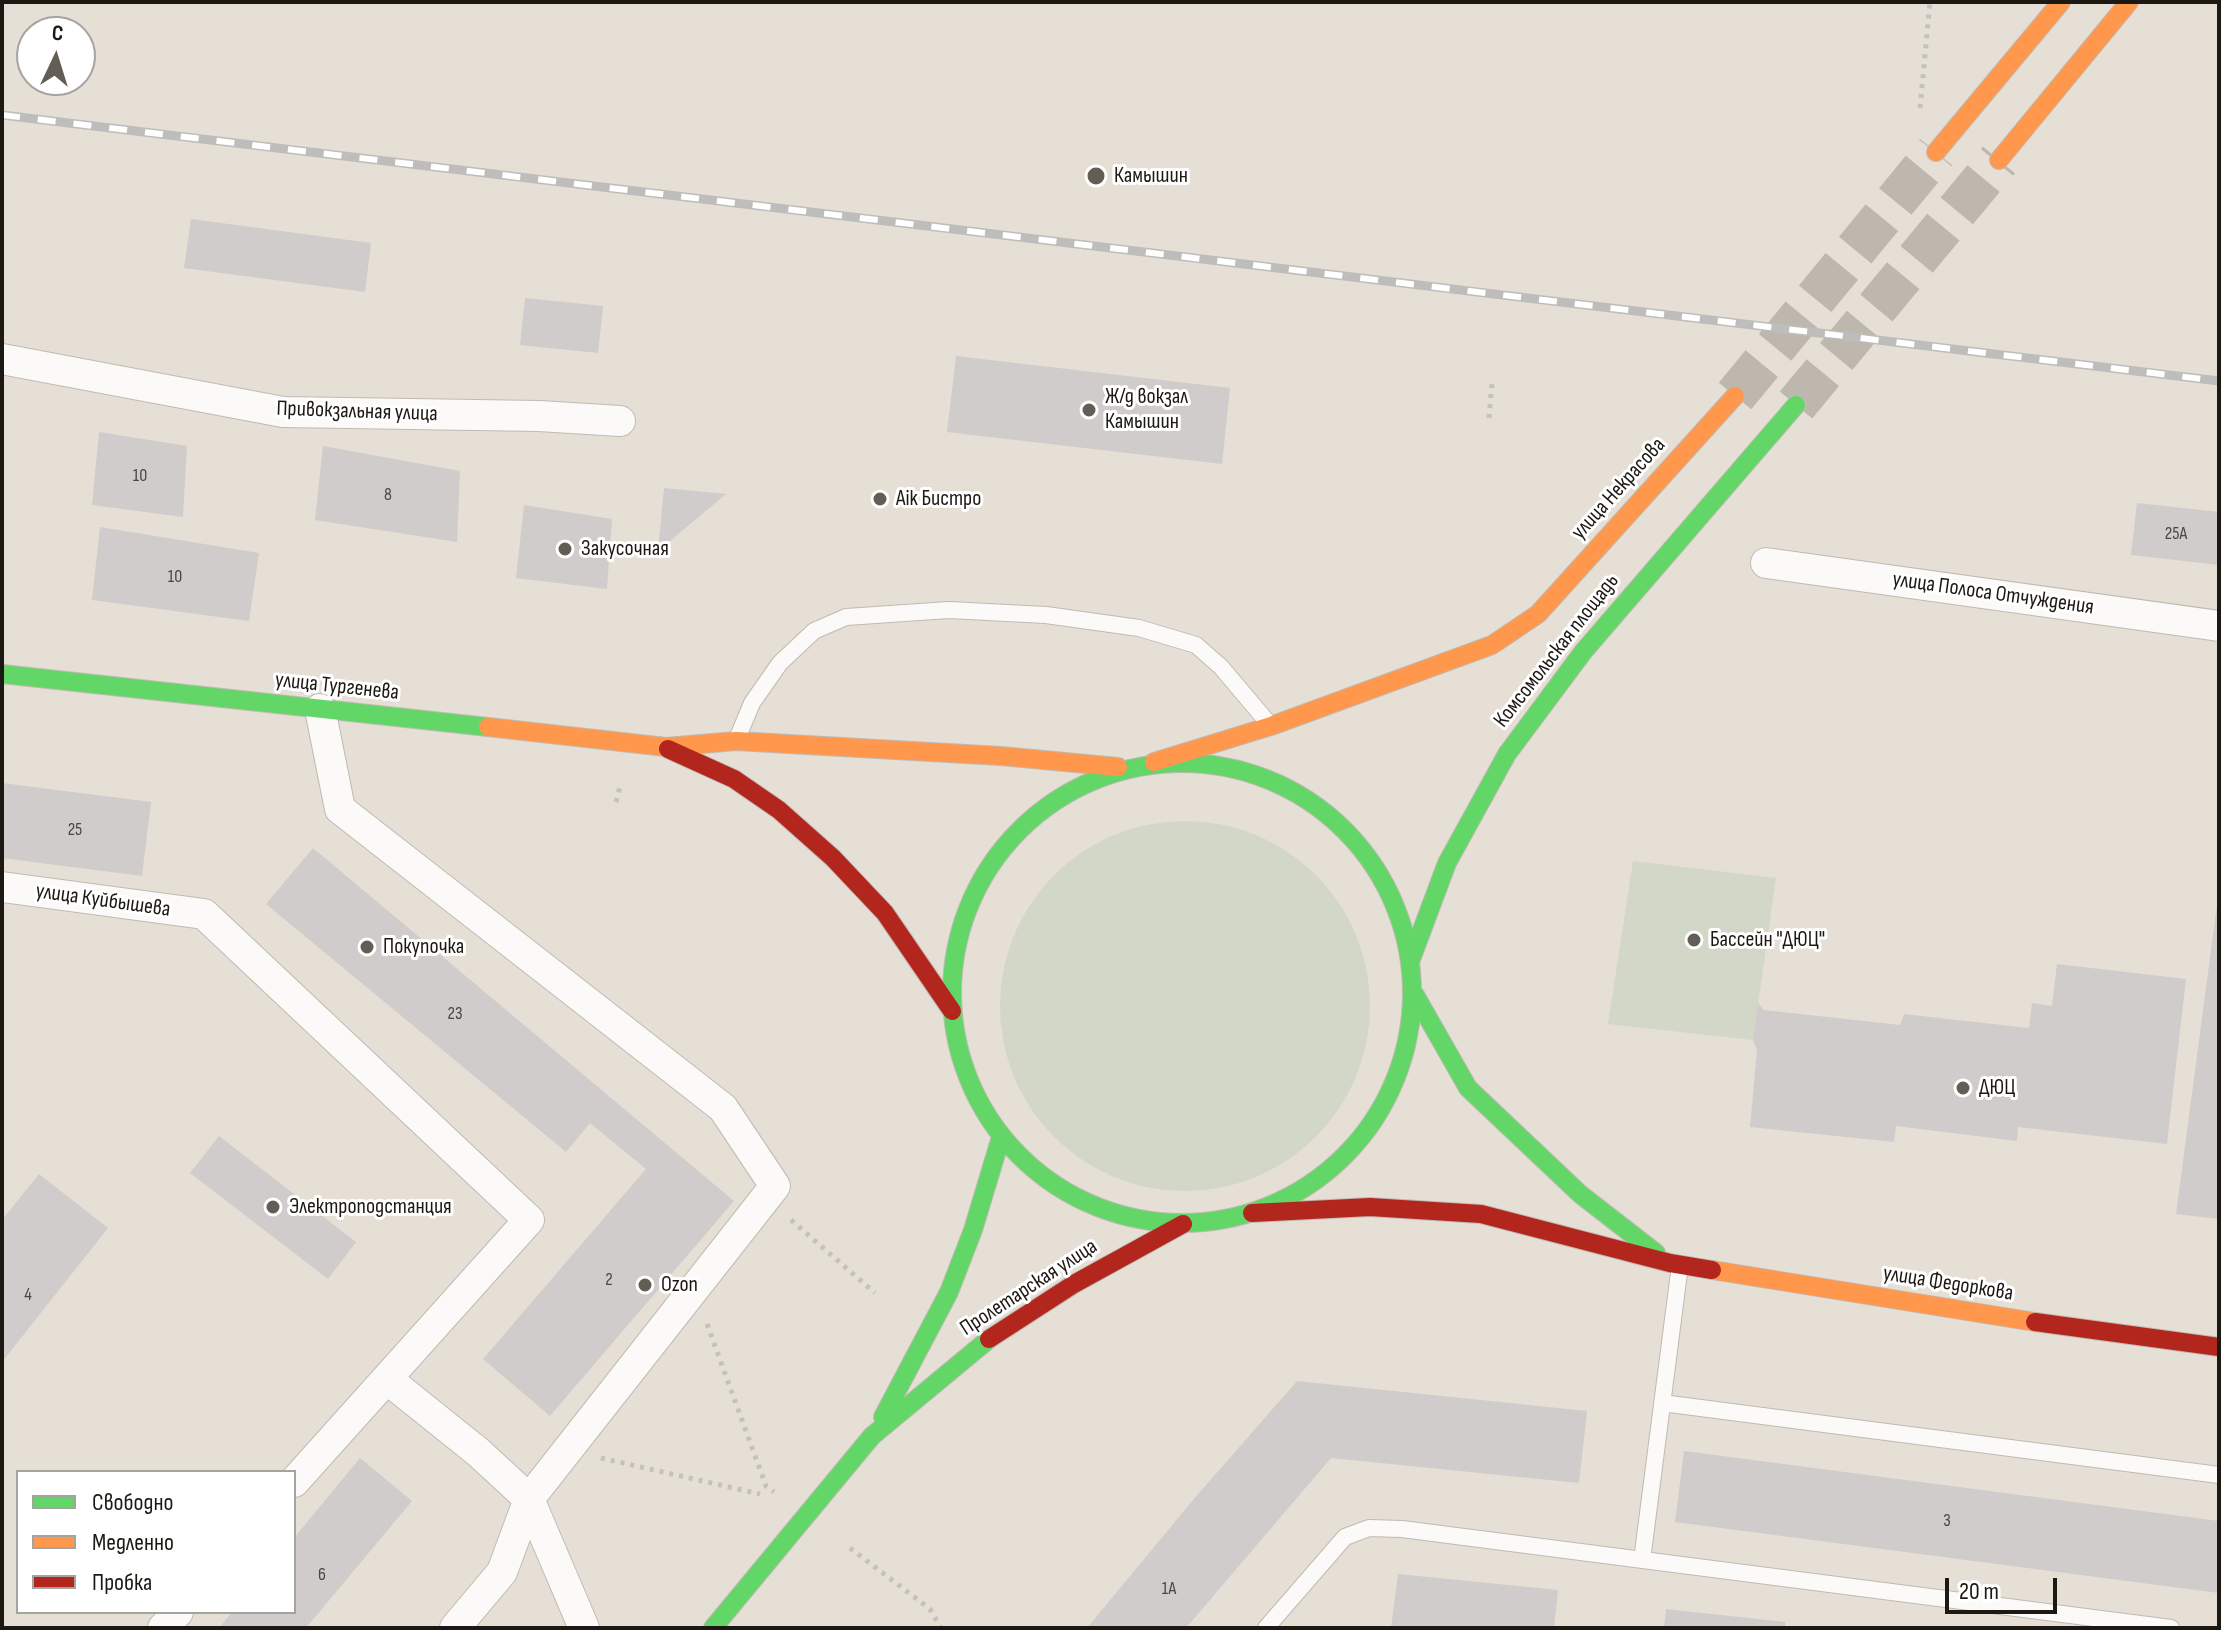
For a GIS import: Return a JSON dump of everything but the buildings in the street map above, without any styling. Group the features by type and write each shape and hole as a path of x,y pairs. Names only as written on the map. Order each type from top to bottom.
{"main road":[{"path":"1936,152 2061,2"},
{"path":"1999,160 2129,2"},
{"name":"улица Некрасова","path":"1538,614 1735,396"},
{"name":"Комсомольская площадь","path":"1410,962 1447,863 1507,754 1583,652 1796,405"},
{"name":"Комсомольская площадь","path":"1154,762 1195,763 1253,775 1309,802 1330,818 1375,869 1397,913 1415,995 1398,1073 1379,1111 1355,1145 1322,1176 1291,1196 1252,1213 1217,1221 1183,1224 1142,1220 1102,1210 1057,1187 1027,1165 1001,1137 971,1088 957,1047 952,1011 953,965 963,921 976,890 995,859 1017,833 1050,806 1118,767 1154,762 1271,726 1431,669 1492,645 1538,614"},
{"name":"улица Тургенева","path":"2,674 666,747"},
{"path":"666,747 736,741 1001,756 1118,767"},
{"path":"666,747 734,779 779,810 833,858 885,913 952,1011"},
{"path":"1415,995 1468,1088 1580,1194 1675,1264"},
{"name":"Пролетарская улица","path":"872,1436 949,1292 973,1230 1001,1137"},
{"name":"улица Федоркова","path":"1252,1213 1370,1207 1481,1214 1675,1264 2054,1325 2219,1347"},
{"name":"Пролетарская улица","path":"713,1628 872,1436 989,1339 1074,1284 1183,1224"}],"street":[{"name":"Привокзальная улица","path":"2,359 283,412 539,416 620,421"},
{"name":"улица Полоса Отчуждения","path":"1766,563 2219,626"},
{"path":"320,709 340,809 723,1108 775,1186 529,1499 502,1572 455,1628"},
{"name":"улица Куйбышева","path":"2,887 204,914 529,1220 387,1379"},
{"path":"296,1480 387,1379 478,1452 529,1499 584,1628"}],"lane":[{"path":"736,741 752,703 780,663 814,631 846,617 949,610 1046,615 1139,628 1196,645 1221,667 1271,726"},
{"path":"1642,1560 1662,1403 1675,1264"},
{"path":"1662,1403 2219,1475"},
{"path":"1266,1628 1345,1537 1369,1528 1402,1529 2171,1628"}],"path":[{"path":"1919,109 1930,2"},
{"path":"1489,418 1492,383"},
{"path":"616,802 622,778"},
{"path":"766,1198 875,1293"},
{"path":"694,1288 766,1486"},
{"path":"567,1450 760,1494"},
{"path":"850,1548 930,1609 941,1628"}],"green space":[{"path":"1185,821 1221,825 1256,835 1288,852 1316,875 1339,903 1356,935 1366,970 1370,1006 1366,1042 1356,1077 1339,1109 1316,1137 1288,1160 1256,1177 1221,1187 1185,1191 1149,1187 1114,1177 1082,1160 1054,1137 1031,1109 1014,1077 1004,1042 1000,1006 1004,970 1014,935 1031,903 1054,875 1082,852 1114,835 1149,825"},
{"name":"Бассейн \"ДЮЦ\"","path":"1633,861 1776,878 1753,1040 1608,1024"}],"tunnel":[{"path":"1735,396 1936,152"},
{"path":"1796,405 1999,160"}],"railway":[{"path":"2,115 2219,381"}],"traffic: fast":[{"path":"1410,962 1447,863 1507,754 1583,652 1796,405"},
{"path":"2,674 488,727"},
{"path":"1182,763 1227,767 1270,781 1310,802 1345,830 1373,865 1394,905 1408,948 1412,993 1408,1038 1394,1081 1373,1121 1345,1156 1310,1184 1270,1205 1227,1219 1182,1223 1137,1219 1094,1205 1054,1184 1019,1156 991,1121 970,1081 956,1038 952,993 956,948 970,905 991,865 1019,830 1054,802 1094,781 1137,767 1182,763"},
{"path":"1415,995 1468,1088 1580,1194 1656,1253"},
{"path":"883,1417 949,1292 973,1230 1001,1137"},
{"path":"713,1628 872,1436 989,1339"}],"traffic: slow":[{"path":"1936,152 2061,2"},
{"path":"1999,160 2129,2"},
{"path":"1154,762 1271,726 1492,645 1538,614 1735,396"},
{"path":"488,727 666,747 736,741 1001,756 1118,767"},
{"path":"1712,1270 2035,1322"}],"traffic: jam":[{"path":"668,749 734,779 779,810 833,858 885,913 952,1011"},
{"path":"1252,1213 1370,1207 1481,1214 1670,1263 1712,1270"},
{"path":"989,1339 1074,1284 1183,1224"},
{"path":"2035,1322 2219,1347"}],"place":[{"name":"Камышин","path":"1096,176"},
{"name":"Ж/д вокзал Камышин","path":"1089,410"},
{"name":"Aik Бистро","path":"880,499"},
{"name":"Закусочная","path":"565,549"},
{"name":"Бассейн \"ДЮЦ\"","path":"1694,940"},
{"name":"Покупочка","path":"367,947"},
{"name":"ДЮЦ","path":"1963,1088"},
{"name":"Электроподстанция","path":"273,1207"},
{"name":"Ozon","path":"645,1285"}]}
